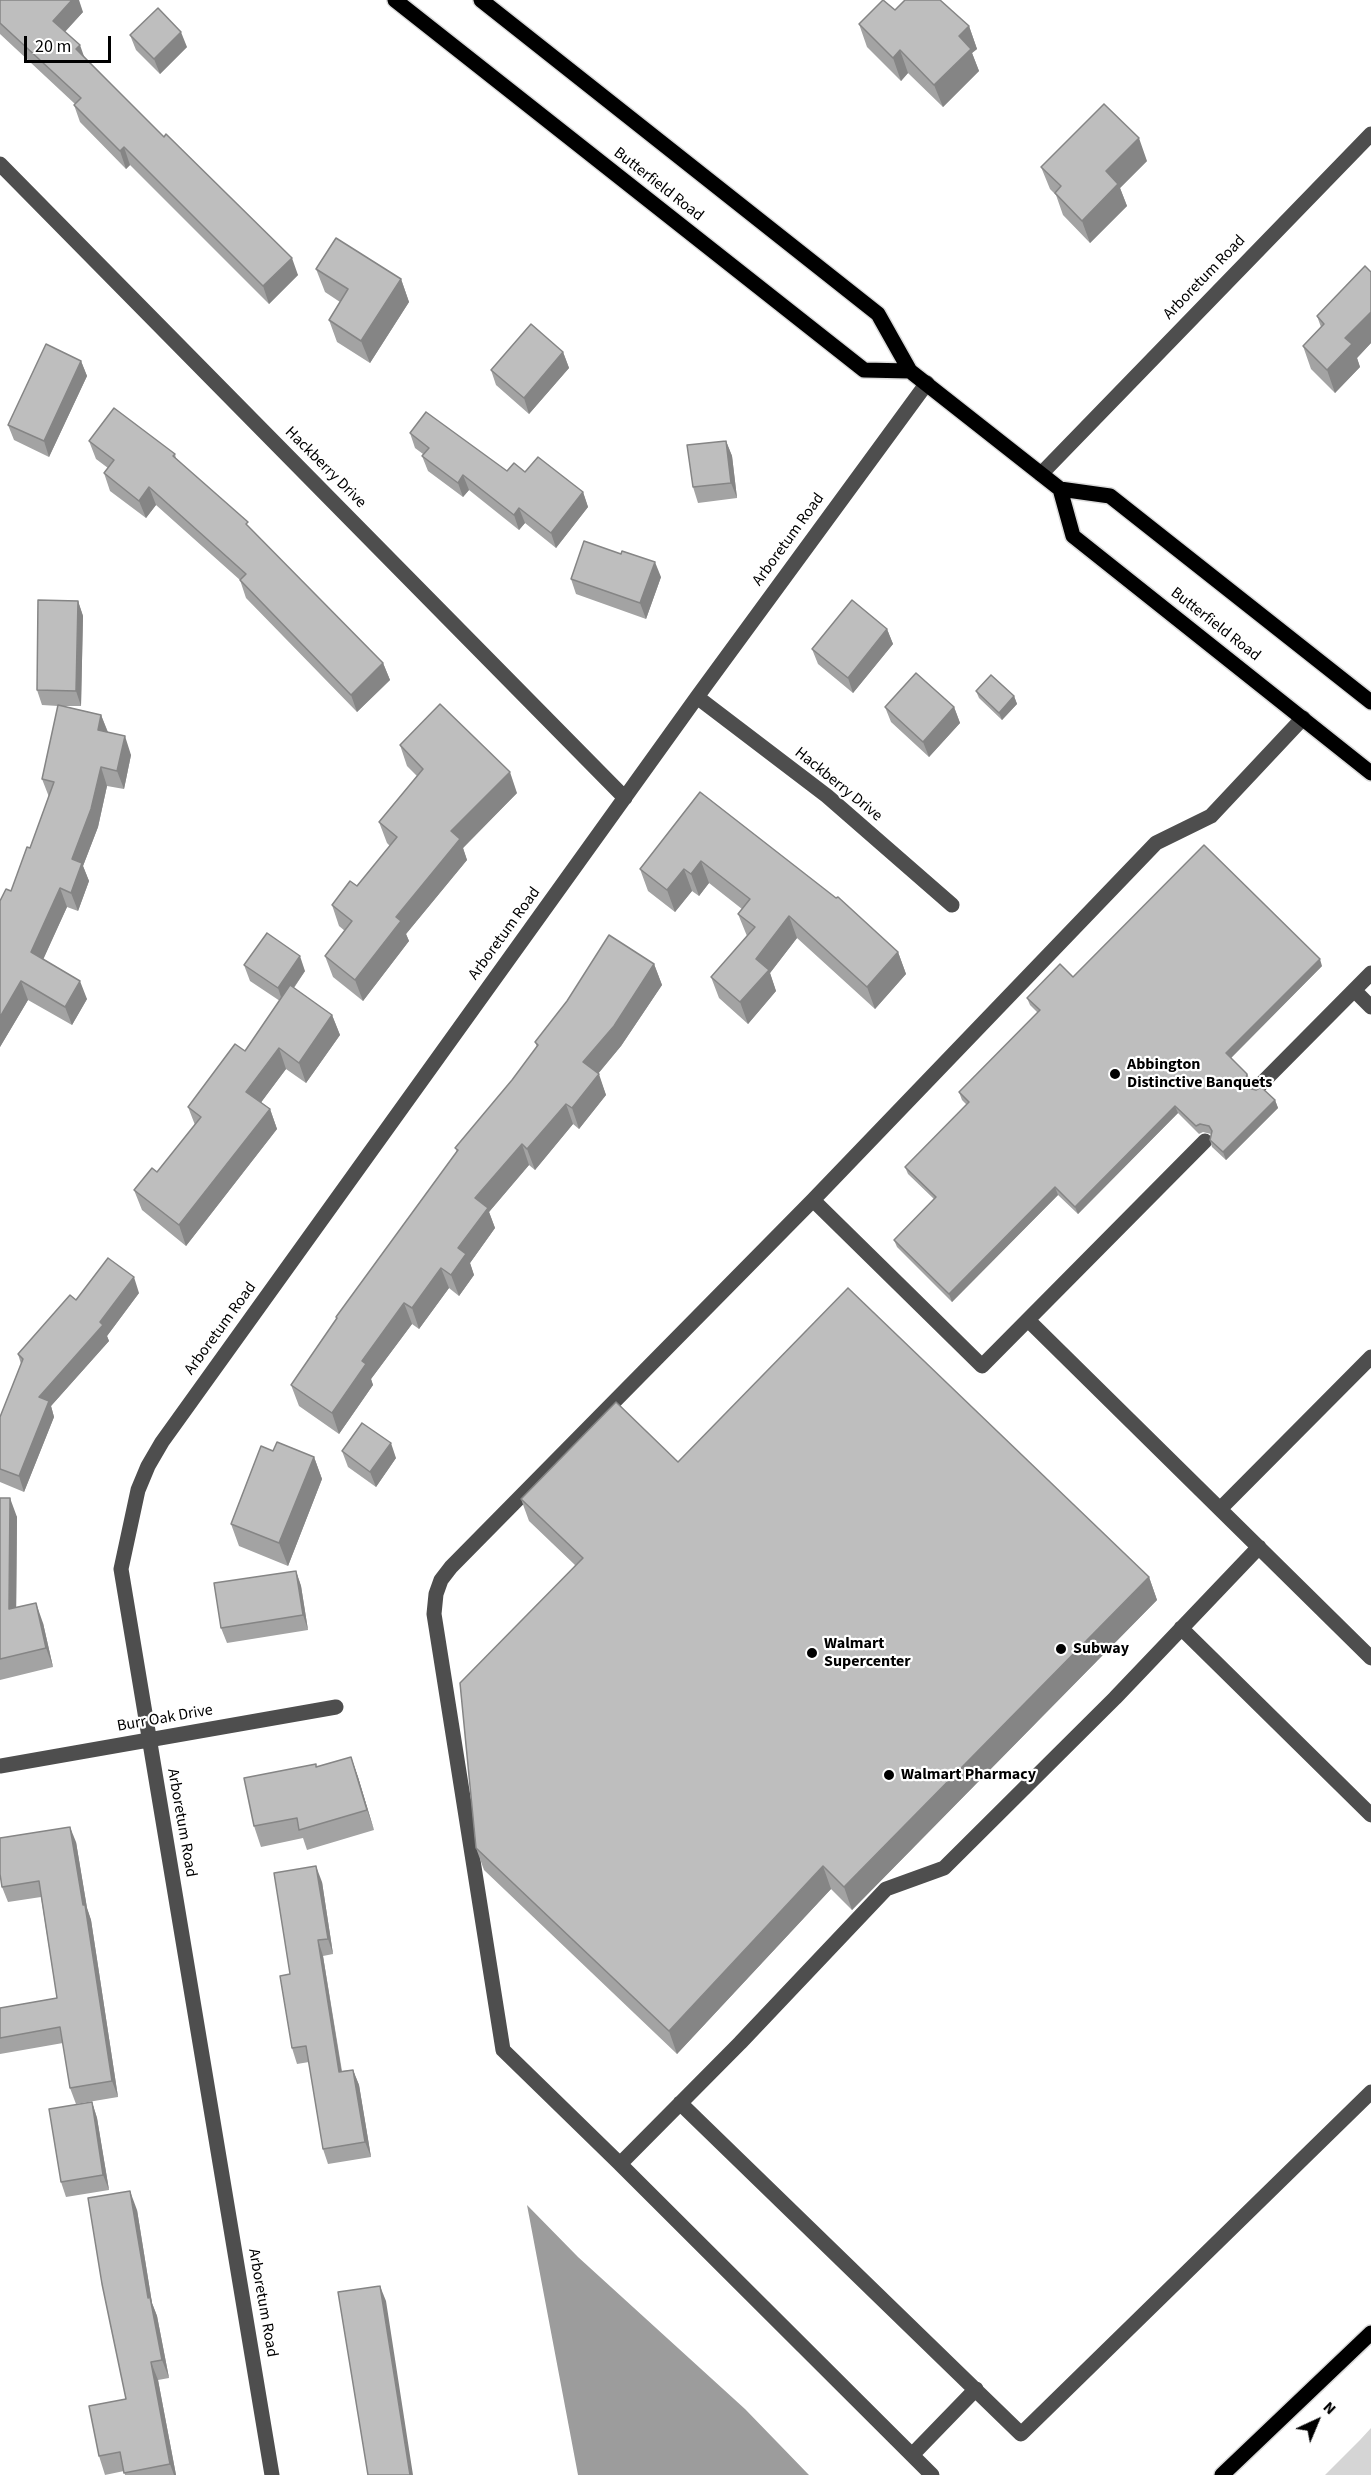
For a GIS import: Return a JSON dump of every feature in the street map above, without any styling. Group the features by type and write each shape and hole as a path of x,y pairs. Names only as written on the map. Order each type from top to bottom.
{"main road":[{"name":"Butterfield Road","path":"395,0 864,370 910,370"},
{"path":"481,0 878,314 910,370 1060,489 1110,496 1371,702"},
{"name":"Butterfield Road","path":"1060,489 1073,536 1371,773"},
{"path":"1222,2475 1371,2334"}],"street":[{"name":"Arboretum Road","path":"1041,474 1371,134"},
{"name":"Hackberry Drive","path":"1,165 625,798"},
{"name":"Arboretum Road","path":"272,2475 121,1569 132,1509 148,1466 176,1422 697,697 927,383"},
{"name":"Hackberry Drive","path":"697,697 826,796 952,905"},
{"path":"932,2475 503,2050 434,1614 436,1594 441,1580 451,1567 813,1200 1156,843 1211,816 1303,718"},
{"path":"1257,1088 1371,973"},
{"path":"1354,990 1371,1007"},
{"path":"813,1200 982,1366 1205,1141"},
{"path":"1028,1320 1371,1658"},
{"path":"1220,1509 1371,1357"},
{"path":"620,2164 740,2043 886,1889 944,1868 1115,1698 1258,1547"},
{"path":"1181,1628 1371,1815"},
{"name":"Burr Oak Drive","path":"0,1766 336,1707"},
{"path":"680,2103 1021,2434 1371,2092"},
{"path":"912,2455 976,2389"}],"shaded area":[{"path":"527,2205 578,2257 745,2409 809,2475 578,2475"},
{"path":"1371,2428 1371,2475 1325,2475 1360,2440"}],"building":[{"path":"0,0 72,0 53,21 80,45 76,49 164,137 166,134 292,258 263,286 124,147 120,151 74,105 81,98 0,23"},
{"path":"883,0 895,10 905,0 940,0 969,26 959,36 971,49 934,85 900,50 893,58 859,24"},
{"path":"158,8 181,32 154,59 130,35"},
{"path":"1104,104 1139,138 1106,171 1118,184 1082,221 1055,193 1061,186 1041,167"},
{"path":"336,238 401,279 361,341 329,320 348,289 316,269"},
{"path":"1365,266 1371,272 1371,312 1345,338 1352,344 1327,370 1303,346 1324,324 1317,316"},
{"path":"531,324 563,352 524,398 491,370"},
{"path":"46,344 81,361 44,441 8,425"},
{"path":"114,408 175,454 173,456 248,522 246,524 383,663 351,695 240,580 246,574 149,487 139,501 104,473 114,460 89,441"},
{"path":"426,412 507,471 514,463 525,472 538,457 583,492 551,533 519,508 514,515 463,475 458,483 422,456 429,448 410,433"},
{"path":"726,441 731,483 693,487 687,445"},
{"path":"584,541 621,554 622,551 655,562 640,603 571,579"},
{"path":"38,600 78,601 76,691 37,690"},
{"path":"852,600 887,629 848,678 812,649"},
{"path":"916,673 954,707 923,742 885,707"},
{"path":"991,675 1014,696 999,713 976,691"},
{"path":"440,704 510,772 451,831 460,839 396,917 401,921 355,980 325,956 352,921 332,905 350,881 357,886 397,837 379,822 423,769 400,745"},
{"path":"58,705 101,715 98,730 125,736 117,771 101,767 91,809 72,859 82,863 71,893 60,888 31,952 80,981 65,1007 21,981 0,1017 0,901 6,889 11,891 27,847 30,848 54,782 42,779"},
{"path":"700,792 836,898 838,897 898,952 867,987 789,916 756,959 769,970 740,1002 711,977 755,927 738,914 750,899 701,861 691,874 684,869 667,890 640,869"},
{"name":"Abbington Distinctive Banquets","path":"1204,845 1320,959 1226,1053 1247,1074 1245,1082 1248,1088 1256,1090 1261,1087 1275,1100 1223,1152 1210,1140 1212,1131 1209,1126 1200,1124 1196,1126 1175,1106 1075,1207 1055,1187 949,1294 894,1240 936,1197 905,1167 969,1102 959,1092 1040,1010 1027,998 1060,964 1073,977"},
{"path":"267,933 300,956 278,988 244,965"},
{"path":"609,935 654,964 614,1026 583,1062 599,1074 572,1108 566,1104 527,1149 522,1144 475,1198 488,1208 458,1248 466,1254 451,1275 441,1268 412,1308 404,1303 362,1361 366,1364 332,1413 291,1385 336,1317 458,1150 455,1148 538,1045 535,1042 567,1001"},
{"path":"290,985 332,1015 299,1063 279,1048 246,1092 270,1109 179,1225 134,1190 152,1168 157,1172 201,1117 188,1107 235,1044 245,1051"},
{"path":"108,1258 134,1277 100,1322 103,1325 39,1397 49,1401 19,1476 0,1469 0,1417 23,1359 18,1354 70,1295 76,1300"},
{"name":"Walmart Supercenter","path":"848,1288 1149,1577 844,1887 823,1866 669,2031 476,1848 460,1683 583,1558 521,1499 616,1402 678,1462"},
{"path":"362,1423 391,1443 370,1472 342,1451"},
{"path":"277,1442 314,1457 279,1543 231,1524 261,1446 273,1451"},
{"path":"0,1498 10,1498 9,1609 36,1603 46,1648 0,1659"},
{"path":"296,1571 303,1615 221,1628 214,1583"},
{"path":"351,1757 367,1810 299,1830 297,1818 254,1826 244,1778 316,1764 316,1767"},
{"path":"70,1827 83,1905 85,1905 112,2081 70,2088 60,2027 0,2038 0,2008 57,1998 39,1881 2,1887 0,1838"},
{"path":"316,1866 328,1939 318,1940 339,2072 353,2070 365,2142 323,2149 306,2046 292,2048 280,1976 290,1974 274,1873"},
{"path":"92,2102 103,2175 61,2182 49,2109"},
{"path":"130,2191 148,2298 150,2297 162,2360 151,2362 170,2464 124,2473 120,2452 99,2456 89,2406 126,2399 102,2284 88,2198"},
{"path":"380,2286 410,2475 368,2475 338,2292"}],"place":[{"name":"Abbington Distinctive Banquets","path":"1115,1074"},
{"name":"Subway","path":"1061,1649"},
{"name":"Walmart Supercenter","path":"812,1653"},
{"name":"Walmart Pharmacy","path":"889,1775"}]}
